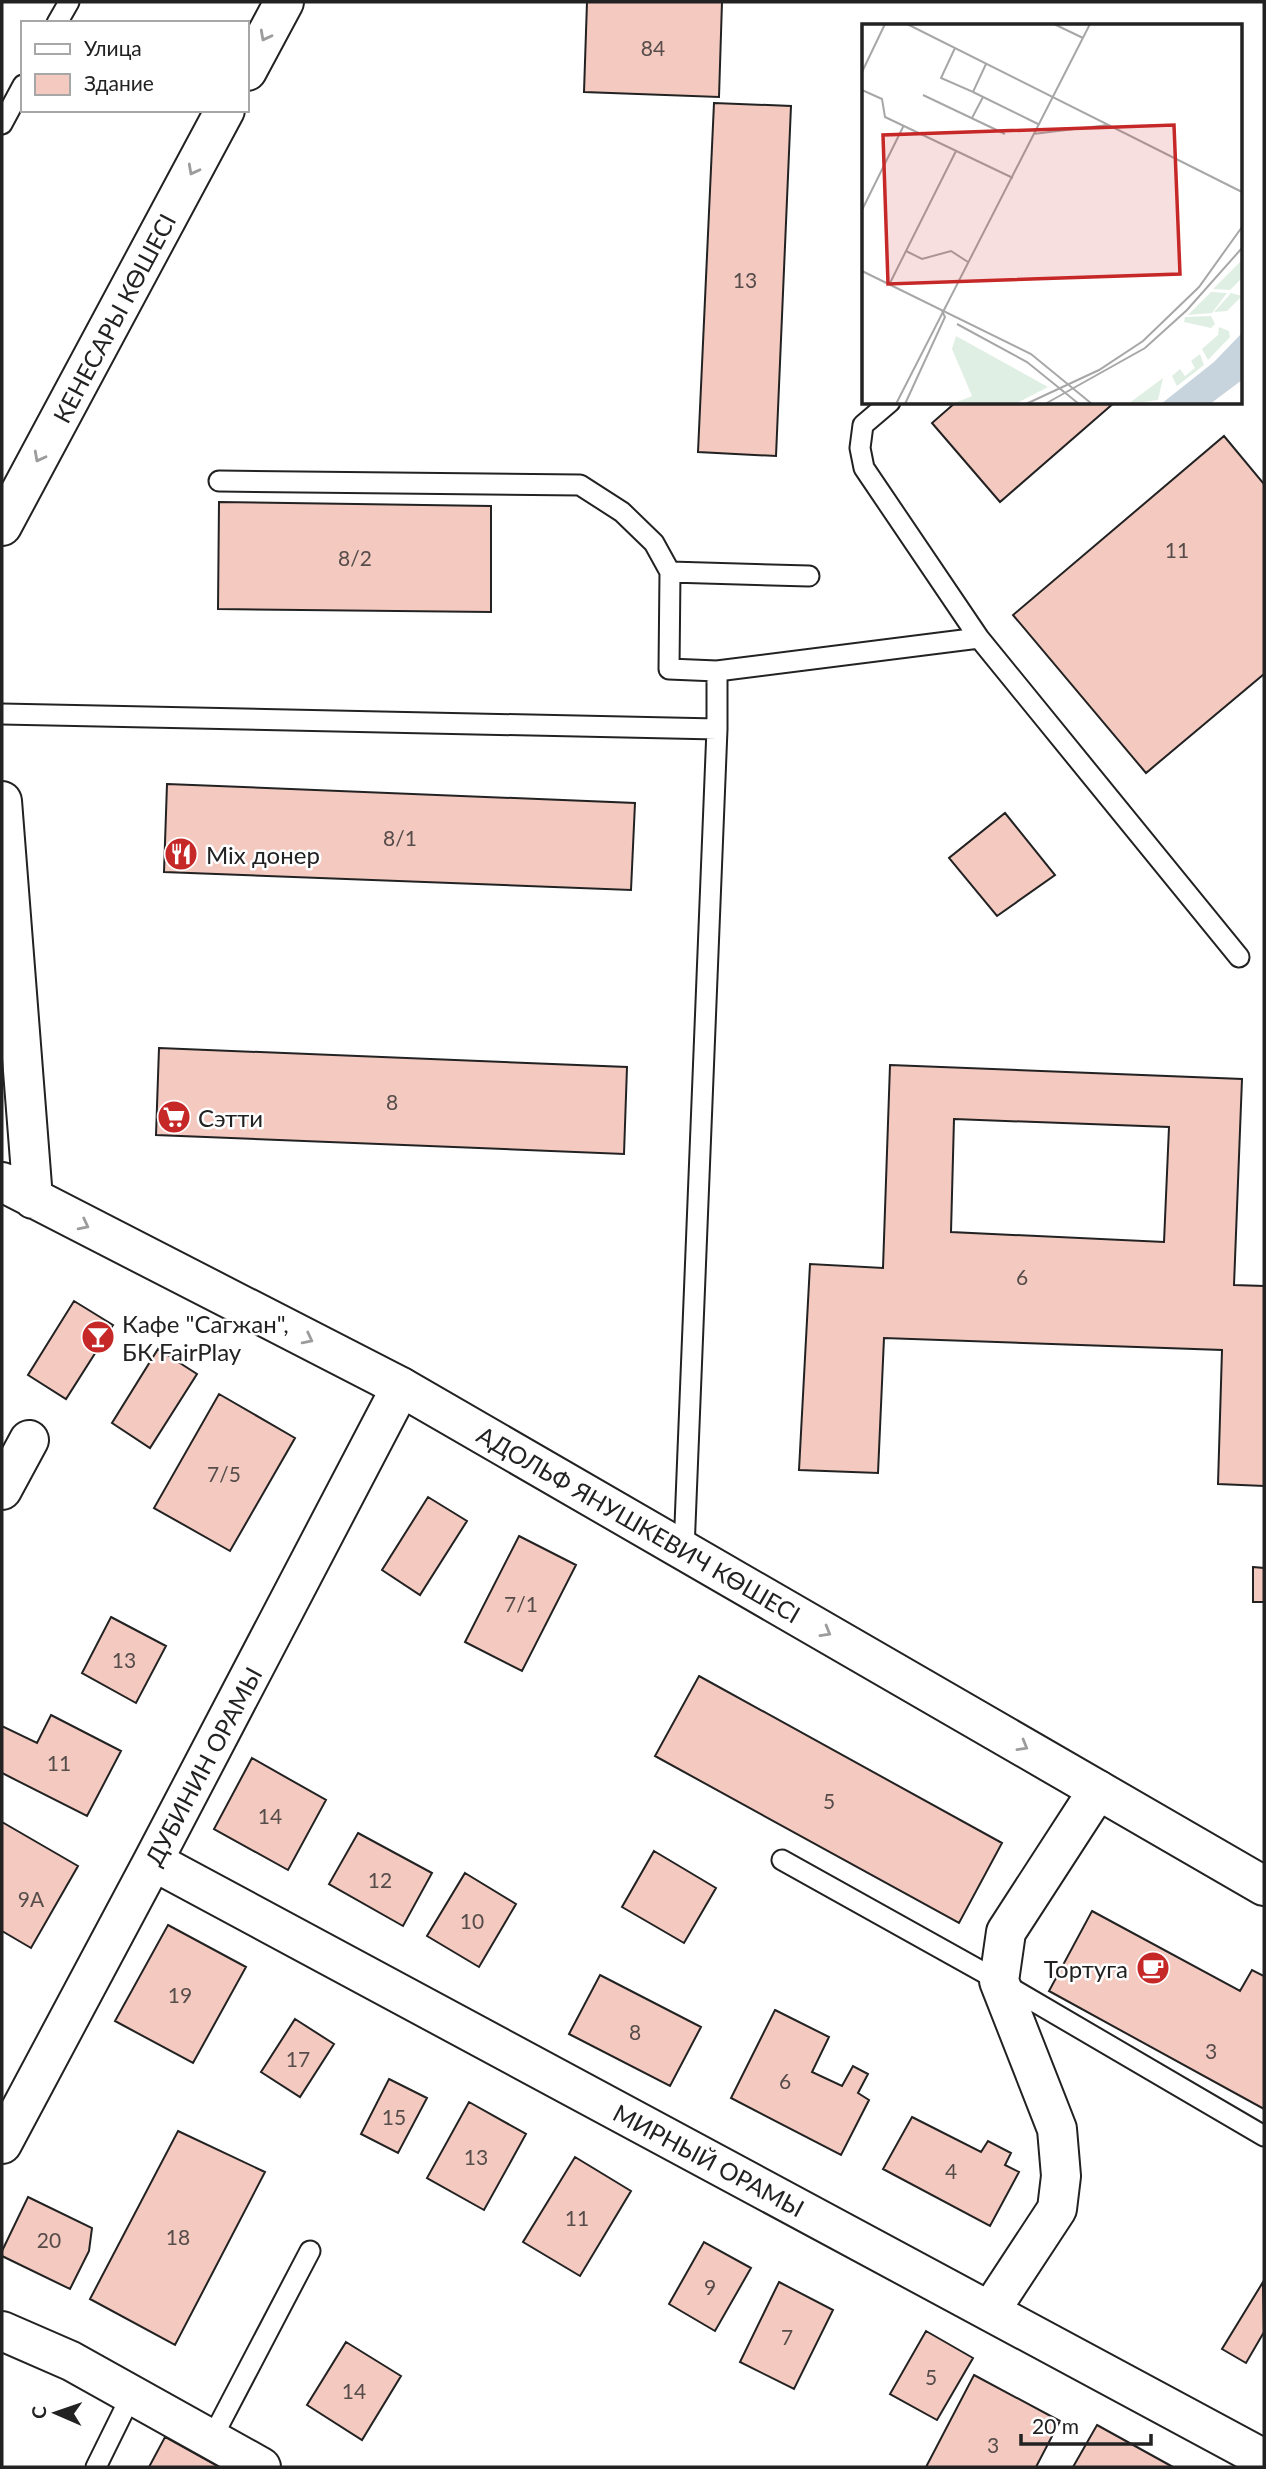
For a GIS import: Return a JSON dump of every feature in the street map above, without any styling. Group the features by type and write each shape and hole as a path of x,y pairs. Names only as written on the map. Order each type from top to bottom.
{"street":[{"path":"248,69 284,2"},
{"name":"КЕНЕСАРЫ КӨШЕСІ","path":"2,526 224,112"},
{"path":"2,801 17,1190"},
{"name":"АДОЛЬФ ЯНУШКЕВИЧ КӨШЕСІ","path":"17,1190 401,1387 1264,1886"},
{"name":"ДУБИНИН ОРАМЫ","path":"2,2144 401,1387"},
{"path":"2,1490 29,1440"},
{"path":"990,2311 1057,2209 1061,2176 1057,2129 999,1981 1006,1932 1098,1790"},
{"name":"МИРНЫЙ ОРАМЫ","path":"153,1861 1264,2459"},
{"path":"2,2330 71,2361 261,2467"}],"lane":[{"path":"58,21 69,2"},
{"path":"2,124 21,89"},
{"path":"888,404 863,425 860,448 864,467 979,638 1239,957"},
{"path":"219,481 580,485 622,512 654,543 670,572 669,669 717,671 979,638"},
{"path":"670,572 809,576"},
{"path":"684,1550 717,729 717,671"},
{"path":"2,714 717,729"},
{"path":"782,1860 999,1981 1264,2136"},
{"path":"211,2440 310,2251"},
{"path":"96,2467 131,2396"}],"building":[{"path":"587,2 722,2 719,97 584,92"},
{"path":"714,103 791,106 776,456 698,452"},
{"path":"954,404 1113,404 1000,502 932,423"},
{"path":"1224,436 1264,484 1264,674 1146,773 1013,615"},
{"path":"219,502 491,506 491,612 218,609"},
{"path":"167,784 635,803 631,890 164,872"},
{"path":"1005,813 1055,875 997,916 949,858"},
{"path":"159,1048 627,1067 624,1154 156,1135"},
{"path":"890,1065 1242,1079 1234,1285 1264,1286 1264,1486 1218,1484 1222,1350 884,1338 878,1473 799,1470 810,1264 883,1268","holes":["954,1119 1169,1127 1164,1242 951,1232"]},
{"path":"74,1301 113,1325 66,1399 28,1375"},
{"path":"158,1349 197,1374 150,1448 112,1423"},
{"path":"219,1394 295,1438 230,1551 154,1508"},
{"path":"428,1497 467,1521 420,1595 382,1570"},
{"path":"519,1536 576,1565 522,1671 465,1642"},
{"path":"1253,1567 1264,1568 1264,1602 1253,1602"},
{"path":"111,1617 166,1646 136,1703 82,1673"},
{"path":"699,1676 1002,1843 959,1923 655,1756"},
{"path":"51,1715 121,1751 87,1816 2,1773 2,1726 37,1743"},
{"path":"252,1758 326,1800 288,1870 214,1829"},
{"path":"2,1822 78,1866 31,1948 2,1931"},
{"path":"358,1833 432,1873 403,1926 329,1884"},
{"path":"654,1851 716,1888 684,1943 622,1907"},
{"path":"465,1873 516,1904 479,1967 427,1936"},
{"path":"1092,1911 1240,1991 1252,1970 1264,1976 1264,2109 1049,1991"},
{"path":"168,1925 246,1967 193,2063 115,2021"},
{"path":"600,1975 701,2027 670,2086 569,2034"},
{"path":"775,2010 829,2037 812,2072 842,2086 853,2066 868,2074 858,2093 869,2100 841,2155 731,2098"},
{"path":"295,2019 334,2044 300,2097 261,2072"},
{"path":"389,2079 427,2098 398,2153 361,2134"},
{"path":"469,2102 526,2134 484,2210 427,2178"},
{"path":"912,2117 981,2152 988,2141 1011,2153 1005,2165 1019,2172 990,2226 883,2169"},
{"path":"178,2131 265,2172 175,2345 90,2299"},
{"path":"575,2157 631,2191 580,2276 523,2242"},
{"path":"28,2197 92,2228 89,2251 70,2289 2,2256"},
{"path":"704,2242 751,2268 715,2331 669,2304"},
{"path":"779,2282 833,2310 794,2389 740,2362"},
{"path":"1263,2282 1264,2332 1246,2363 1222,2349"},
{"path":"926,2331 973,2358 937,2420 890,2394"},
{"path":"346,2342 401,2376 362,2440 307,2405"},
{"path":"974,2375 1060,2421 1036,2467 926,2467"},
{"path":"1097,2425 1173,2467 1073,2467"},
{"path":"165,2437 219,2467 149,2467"}],"place":[{"name":"Mix донер","path":"181,854"},
{"name":"Сэтти","path":"174,1117"},
{"name":"Кафе \"Сагжан\", БК FairPlay","path":"98,1337"},
{"name":"Тортуга","path":"1153,1968"}]}
